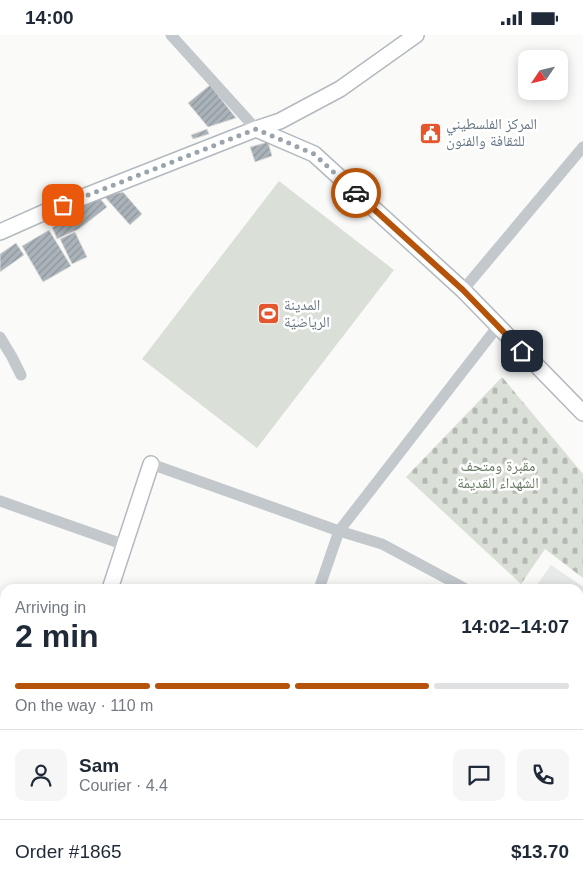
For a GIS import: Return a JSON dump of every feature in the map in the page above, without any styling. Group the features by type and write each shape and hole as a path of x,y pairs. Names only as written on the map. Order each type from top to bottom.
{"street":[{"path":"171,35 256,129 314,154 463,290 583,413"},
{"path":"0,232 45,212 280,121 340,89 416,35"},
{"path":"463,290 581,154"},
{"path":"320,584 339,531 498,327"},
{"path":"0,337 21,375"},
{"path":"112,584 151,465 339,531 382,544 457,584"},
{"path":"0,501 125,545"}],"shaded area":[{"path":"551,565 579,584 538,584"}],"green space":[{"name":"المدينة الرياضيّة","path":"279,181 394,270 257,448 142,359"},
{"name":"مقبرة ومتحف الشهداء القديمة","path":"502,377 583,474 583,578 545,549 521,584 406,477"}],"building":[{"path":"210,85 236,118 208,127 188,103"},
{"path":"207,129 209,134 193,139 191,135"},
{"path":"268,142 272,156 255,162 250,147"},
{"path":"123,192 142,214 130,225 104,196"},
{"path":"98,196 107,207 79,229 57,239 52,227 74,219 71,213"},
{"path":"49,230 71,266 43,282 22,246"},
{"path":"75,232 87,257 72,264 60,239"},
{"path":"16,243 24,255 0,272 0,254"}],"way so far":[{"path":"63,205 256,129 314,154 356,193"}],"place":[{"name":"المركز الفلسطيني للثقافة والفنون","path":"430,133"},
{"name":"المدينة الرياضيّة","path":"268,314"}],"route":[{"path":"356,193 463,290 522,351"}]}
